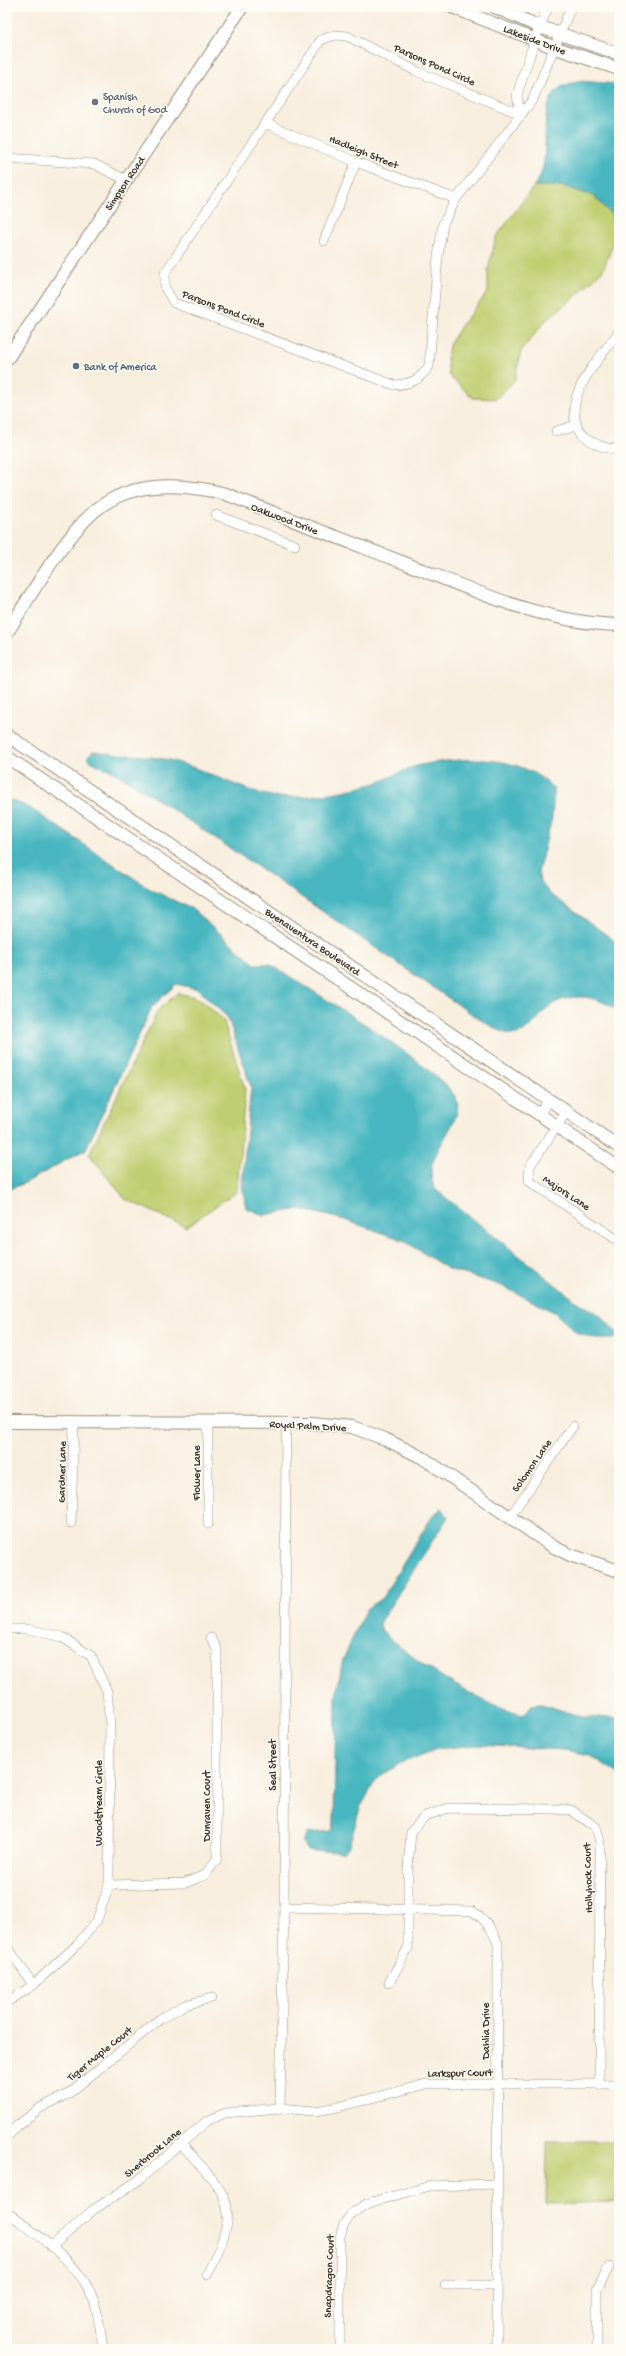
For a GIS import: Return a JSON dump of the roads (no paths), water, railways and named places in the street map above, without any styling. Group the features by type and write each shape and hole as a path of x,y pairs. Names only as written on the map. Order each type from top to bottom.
{"main road":[{"name":"Simpson Road","path":"7,359 242,7"},
{"name":"Lakeside Drive","path":"452,7 553,47 619,69"},
{"name":"Lakeside Drive","path":"495,7 540,27 619,54"},
{"name":"Oakwood Drive","path":"7,633 67,543 84,522 104,504 132,491 167,485 206,489 226,494 480,594 532,611 553,617 601,625 619,625"},
{"name":"Buenaventura Boulevard","path":"7,735 619,1147"},
{"name":"Buenaventura Boulevard","path":"7,757 558,1124 619,1168"},
{"name":"Royal Palm Drive","path":"7,1422 74,1421 313,1423 352,1427 385,1439 423,1458 509,1518 570,1555 619,1571"}],"street":[{"path":"520,114 517,95 535,39 548,7"},
{"name":"Parsons Pond Circle","path":"520,114 416,71 347,36 335,35 321,40 165,273 165,288 174,303 394,385 410,384 422,377 429,366 439,250 443,224 456,199 533,99 553,47 571,7"},
{"name":"Hadleigh Street","path":"265,123 356,162 456,199"},
{"path":"7,158 94,164 126,180"},
{"path":"324,241 356,162"},
{"path":"619,332 578,391 574,411 577,425 590,440 600,446 619,449"},
{"path":"556,431 577,425"},
{"path":"216,515 295,545"},
{"path":"540,1113 549,1099"},
{"name":"Majors Lane","path":"567,1111 530,1166 529,1181 619,1241"},
{"name":"Gardner Lane","path":"71,1523 74,1421"},
{"name":"Flower Lane","path":"208,1422 208,1524"},
{"name":"Seal Street","path":"280,2108 284,1907 286,1423"},
{"name":"Solomon Lane","path":"509,1518 573,1426"},
{"name":"Woodstream Circle","path":"7,1629 27,1629 62,1636 91,1656 107,1691 110,1724 109,1886 98,1920 77,1945 33,1985 7,2002"},
{"name":"Dunraven Court","path":"109,1886 185,1883 205,1876 217,1860 217,1649 211,1638"},
{"name":"Hollyhock Court","path":"389,1983 408,1948 408,1868 411,1832 425,1816 449,1808 553,1808 571,1810 596,1827 601,1855 599,2084"},
{"name":"Dahlia Drive","path":"284,1907 472,1911 487,1921 494,1932 498,1944 496,2184 497,2349"},
{"path":"7,1946 33,1985"},
{"name":"Tiger Maple Court","path":"7,2137 17,2126 40,2108 68,2094 160,2019 185,2005 212,1998"},
{"name":"Larkspur Court","path":"280,2108 315,2111 426,2084 619,2084"},
{"name":"Sherbrook Lane","path":"51,2246 92,2210 140,2180 207,2121 225,2113 280,2108"},
{"path":"181,2144 218,2184 226,2199 228,2218 222,2243 207,2274"},
{"name":"Snapdragon Court","path":"340,2349 340,2237 344,2224 350,2214 368,2203 430,2186 496,2184"},
{"path":"7,2212 51,2246 76,2272 93,2300 101,2326 103,2349"},
{"path":"597,2349 597,2289 609,2267"},
{"path":"445,2285 497,2285"}],"water":[{"path":"579,81 619,84 619,223 594,196 562,186 534,186 541,175 544,162 546,120 548,107 552,96 561,87"},
{"path":"93,751 147,756 177,762 260,793 282,797 310,796 357,788 381,781 415,766 437,762 455,760 491,760 509,763 525,769 541,777 554,789 552,818 538,872 540,881 549,893 619,944 619,1013 607,1004 593,999 583,997 568,998 549,1007 531,1026 524,1031 511,1034 497,1029 479,1019 145,791 110,770 91,761 87,757"},
{"path":"7,799 30,808 150,889 192,909 255,964 270,964 403,1050 429,1070 448,1088 457,1101 458,1109 451,1127 435,1156 432,1166 431,1178 435,1189 576,1301 601,1316 617,1333 614,1339 596,1339 577,1333 554,1312 500,1285 448,1269 403,1240 345,1220 300,1209 264,1215 246,1208 242,1186 251,1087 228,1018 198,989 176,984 152,1007 86,1149 25,1183 7,1190"},
{"path":"442,1508 448,1517 380,1622 379,1627 407,1652 446,1679 467,1692 507,1710 523,1715 532,1705 542,1704 582,1717 619,1718 619,1774 590,1755 564,1750 477,1745 437,1749 399,1764 376,1780 360,1808 349,1846 344,1852 312,1851 307,1849 303,1842 308,1833 331,1831 334,1823 336,1696 343,1659 366,1609 382,1598 433,1515"}],"place":[{"name":"Spanish Church of God","path":"95,102"},
{"name":"Bank of America","path":"76,366"}]}
